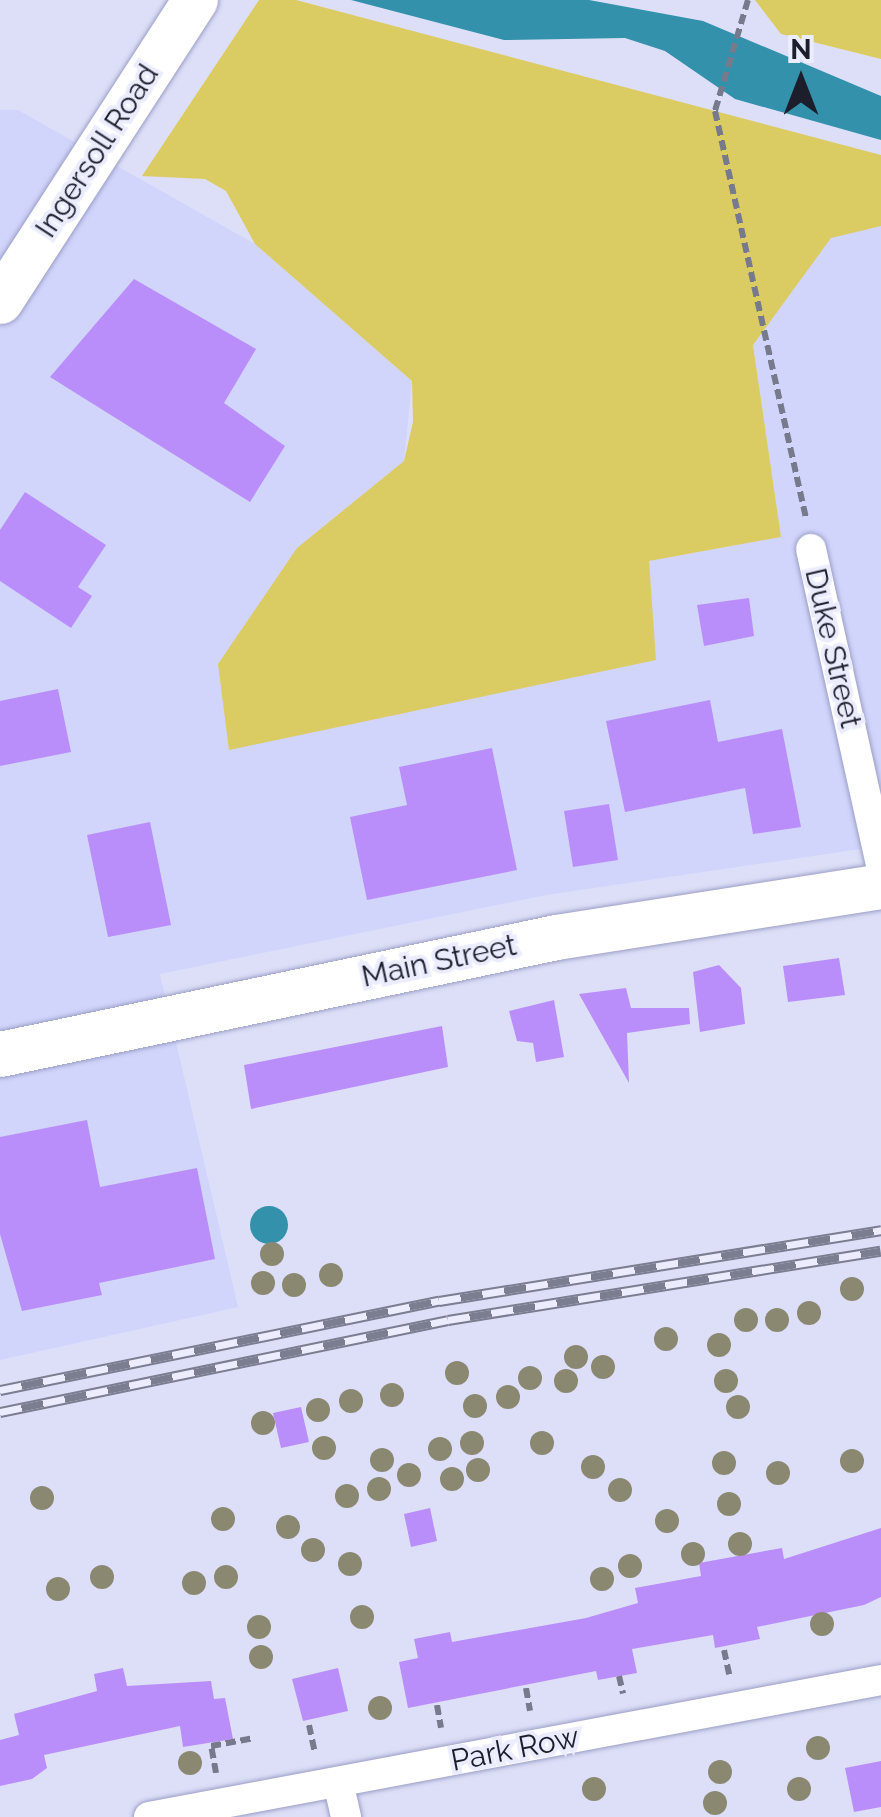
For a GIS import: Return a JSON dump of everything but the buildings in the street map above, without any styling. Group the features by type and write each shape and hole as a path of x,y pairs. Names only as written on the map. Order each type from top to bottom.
{"main road":[{"name":"Ingersoll Road","path":"0,302 195,0"},
{"name":"Main Street","path":"0,1054 556,937 881,886"}],"street":[{"name":"Duke Street","path":"811,550 881,865"},
{"name":"Park Row","path":"149,1817 881,1680"},
{"path":"338,1782 346,1817"}],"path":[{"path":"748,0 715,111 811,550"},
{"path":"724,1650 729,1674"},
{"path":"619,1676 623,1694"},
{"path":"526,1688 530,1710"},
{"path":"437,1706 441,1728"},
{"path":"309,1725 315,1753"},
{"path":"216,1773 211,1746 254,1738"}],"shaded area":[{"path":"259,0 296,0 881,155 881,226 831,238 753,345 781,537 649,561 656,660 229,750 218,664 297,548 404,461 413,422 412,381 255,244 226,191 205,179 142,176"},
{"path":"351,0 589,0 703,21 881,96 881,140 735,99 665,51 625,38 504,40"},
{"path":"755,0 881,0 881,59 781,34"},
{"path":"0,110 18,110 255,244 412,381 404,461 297,548 649,561 781,537 753,345 831,237 881,226 881,846 546,895 160,974 238,1307 0,1360"},
{"path":"269,1206 283,1211 288,1225 283,1239 269,1244 255,1239 250,1225 255,1211"}],"railway":[{"path":"0,1390 439,1301 881,1230"},
{"path":"0,1412 448,1320 881,1251"}]}
